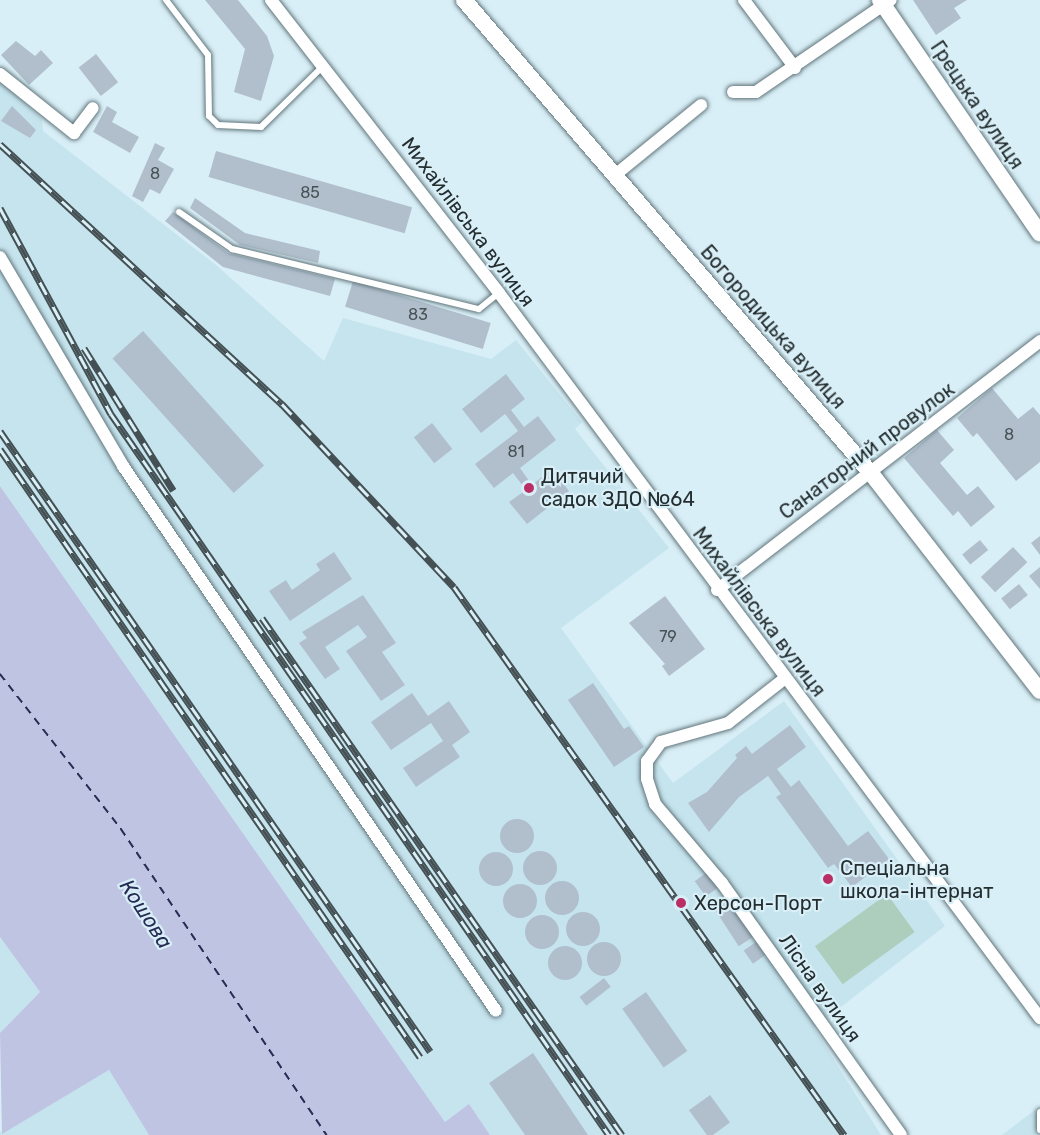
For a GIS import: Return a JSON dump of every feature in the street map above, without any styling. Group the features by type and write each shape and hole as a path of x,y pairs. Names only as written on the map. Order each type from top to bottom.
{"street":[{"name":"Михайлівська вулиця","path":"271,0 499,293 717,590 1040,1018"},
{"name":"Богородицька вулиця","path":"464,0 870,472 1040,691"},
{"path":"744,0 795,68"},
{"path":"733,92 756,92 795,68 885,2"},
{"name":"Грецька вулиця","path":"885,2 1040,234"},
{"path":"0,74 74,133 93,108"},
{"path":"615,175 701,105"},
{"path":"0,257 123,466 496,1011"},
{"name":"Санаторний провулок","path":"717,590 1040,341"},
{"name":"Лісна вулиця","path":"784,679 728,723 661,742 647,760 647,779 655,804 722,883 901,1135"}],"lane":[{"path":"166,0 207,55 209,116 218,125 261,127 323,66"},
{"path":"179,212 232,249 479,309 499,293"},
{"path":"1039,1133 1040,1112"}],"shaded area":[{"path":"0,81 42,119 43,131 216,265 324,361 343,318 491,359 516,340 582,422 575,429 669,548 561,628 673,783 784,701 945,926 814,1028 881,1135 490,1135 469,1105 445,1122 0,486"},
{"path":"0,937 40,992 0,1033"},
{"path":"109,1070 149,1135 0,1135 0,1131 3,1133"},
{"path":"1040,1106 1040,1135 1002,1135"}],"green space":[{"path":"887,894 915,932 843,984 815,946"}],"water":[{"name":"Кошова","path":"0,486 445,1122 469,1104 490,1135 149,1135 109,1070 2,1134 0,1033 40,992 0,937"}],"building":[{"path":"205,0 238,0 267,36 274,56 261,101 234,92 245,49"},
{"path":"913,0 967,0 954,8 961,18 936,35"},
{"path":"16,41 35,56 41,50 53,63 29,85 1,55"},
{"path":"96,54 118,82 101,96 79,68"},
{"path":"12,106 36,130 30,138 1,121"},
{"path":"107,106 117,112 112,122 139,137 130,153 93,132"},
{"path":"155,143 165,148 158,160 174,169 160,194 150,189 143,202 132,196"},
{"path":"216,151 412,207 405,233 209,177"},
{"path":"195,198 245,233 320,251 318,263 240,245 190,208"},
{"path":"173,212 228,253 335,279 330,296 223,267 165,221"},
{"path":"353,281 491,323 483,349 345,307"},
{"path":"143,331 264,466 234,493 113,358"},
{"path":"506,374 525,399 511,410 524,427 538,416 556,440 520,468 532,485 552,469 569,491 527,524 509,502 526,490 513,473 494,488 475,464 518,431 505,414 481,433 462,409"},
{"path":"992,388 1018,419 1033,407 1040,415 1040,462 1016,481 977,433 973,437 957,418"},
{"path":"432,423 452,449 434,463 414,437"},
{"path":"937,430 954,450 940,463 967,495 978,486 995,507 971,527 958,511 953,516 904,458"},
{"path":"1040,536 1040,555 1031,543"},
{"path":"980,540 988,550 970,565 962,554"},
{"path":"1013,547 1027,562 995,592 981,577"},
{"path":"334,552 352,579 290,621 269,591 286,580 292,590 320,570 316,564"},
{"path":"1040,567 1040,589 1029,576"},
{"path":"1019,584 1028,595 1010,609 1001,598"},
{"path":"363,595 396,643 382,652 405,685 381,701 346,651 367,637 358,625 325,647 340,669 325,679 299,643 307,638 302,632"},
{"path":"665,596 705,649 669,676 662,666 665,664 629,623"},
{"path":"593,683 624,729 629,726 644,747 614,767 568,700"},
{"path":"412,693 428,716 449,701 470,732 452,745 460,757 416,787 403,768 443,741 431,723 391,750 371,722"},
{"path":"790,725 806,747 777,769 791,787 799,780 848,846 868,831 889,859 852,887 834,864 828,868 776,797 781,794 768,776 739,797 709,832 688,803 707,792 737,758 735,755 746,746 752,754"},
{"path":"517,819 529,824 534,836 529,848 517,853 505,848 500,836 505,824"},
{"path":"540,851 552,856 557,868 552,880 540,885 528,880 523,868 528,856"},
{"path":"496,852 508,857 513,869 508,881 496,886 484,881 479,869 484,857"},
{"path":"706,873 717,888 706,897 695,881"},
{"path":"562,881 574,886 579,898 574,910 562,915 550,910 545,898 550,886"},
{"path":"520,884 532,889 537,901 532,913 520,918 508,913 503,901 508,889"},
{"path":"729,900 753,937 739,946 715,909"},
{"path":"583,912 595,917 600,929 595,941 583,946 571,941 566,929 571,917"},
{"path":"542,915 554,920 559,932 554,944 542,949 530,944 525,932 530,920"},
{"path":"604,942 616,947 621,959 616,971 604,976 592,971 587,959 592,947"},
{"path":"756,942 765,955 753,964 744,951"},
{"path":"565,946 577,951 582,963 577,975 565,980 553,975 548,963 553,951"},
{"path":"604,978 611,987 586,1006 580,997"},
{"path":"646,992 687,1051 664,1068 622,1009"},
{"path":"533,1053 588,1135 525,1135 489,1083"},
{"path":"710,1095 730,1123 713,1135 707,1135 689,1110"}],"ferry route":[{"path":"0,674 121,829 327,1135"}],"railway":[{"path":"0,144 282,404 454,587 844,1135"},
{"path":"0,208 111,414 609,1135"},
{"path":"84,348 173,490"},
{"path":"0,431 430,1051"},
{"path":"0,449 420,1057"},
{"path":"262,618 622,1135"}],"place":[{"name":"Дитячий садок ЗДО №64","path":"529,488"},
{"name":"Спеціальна школа-інтернат","path":"828,879"},
{"name":"Херсон-Порт","path":"681,903"}]}
